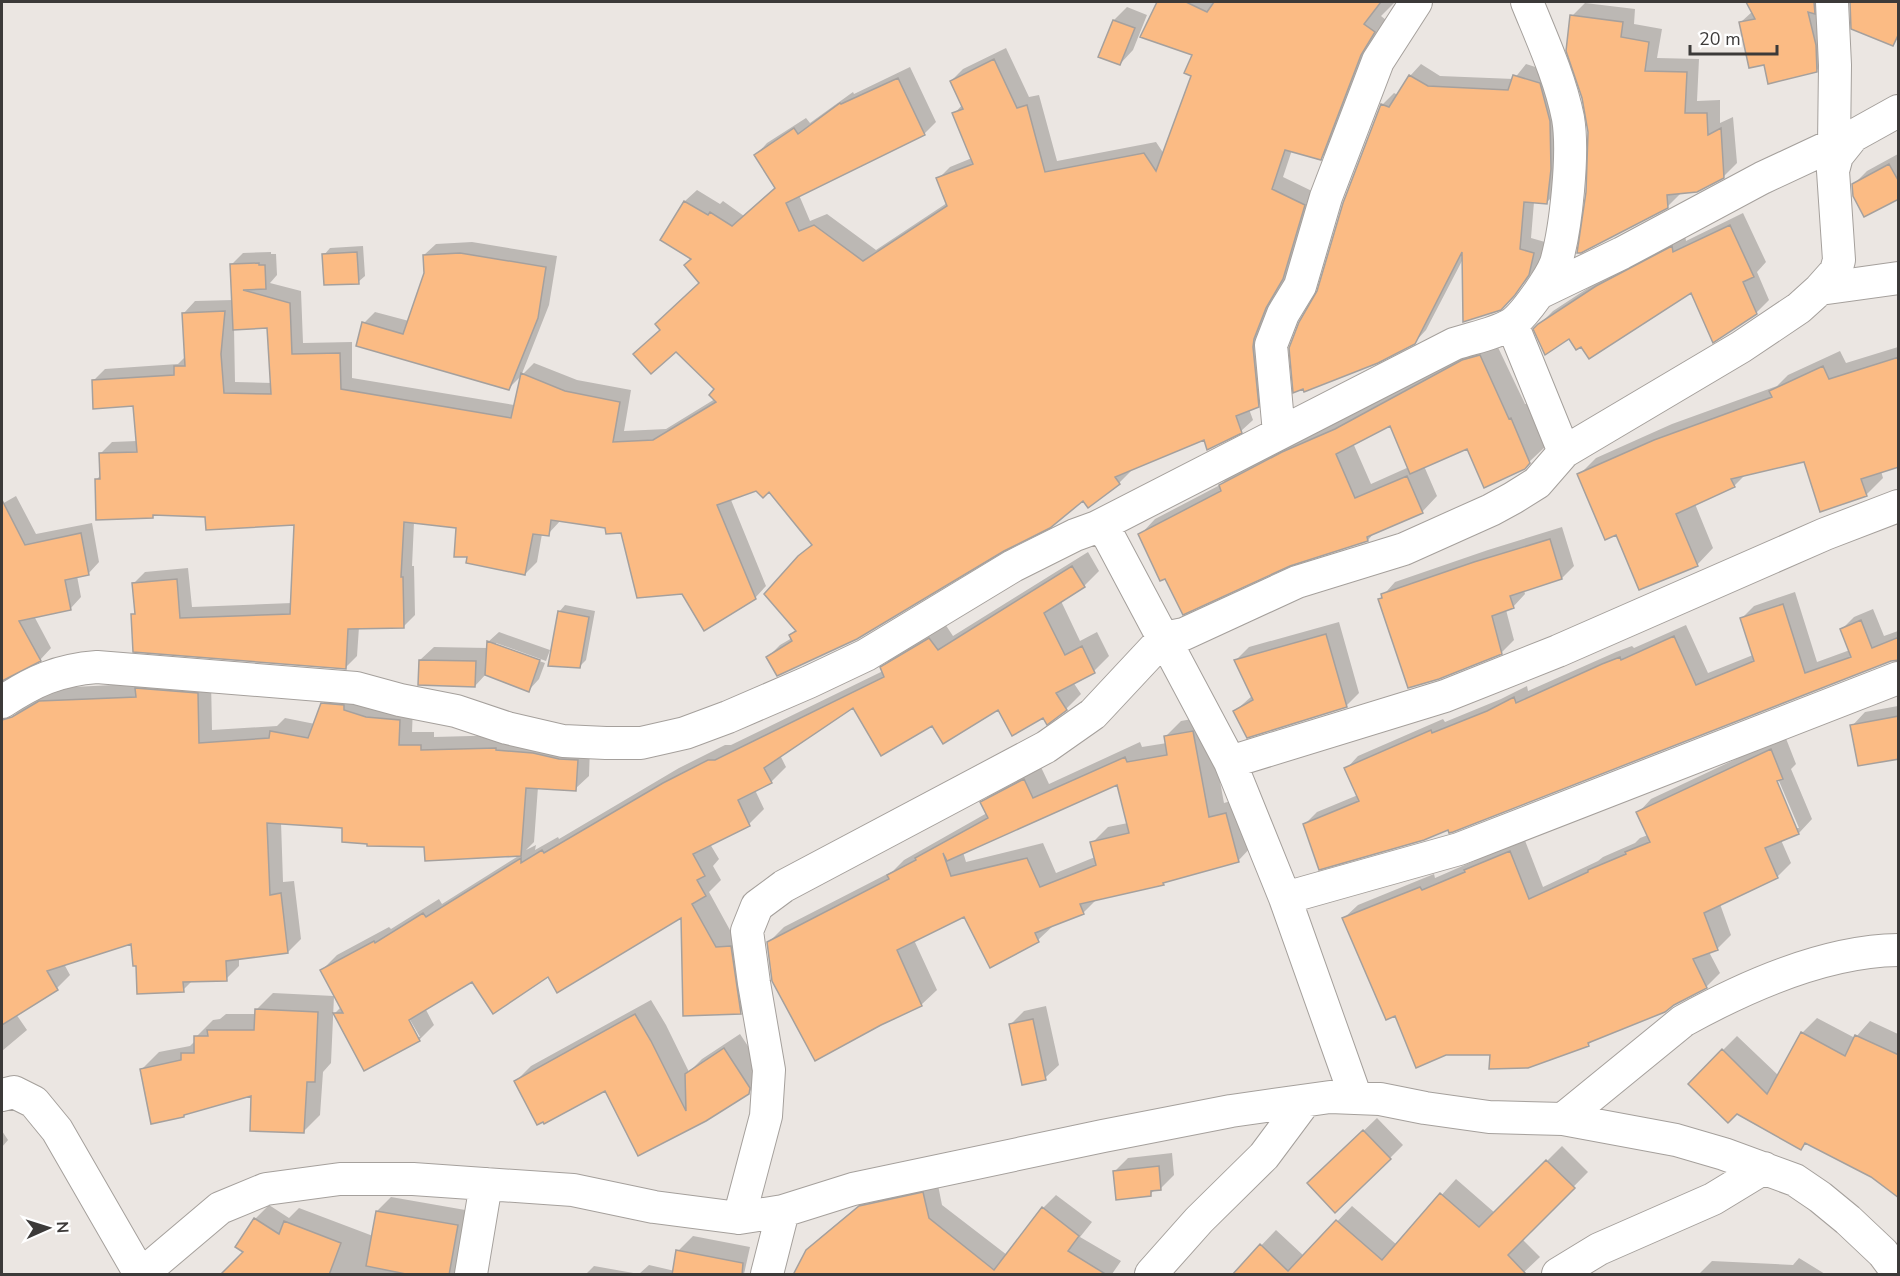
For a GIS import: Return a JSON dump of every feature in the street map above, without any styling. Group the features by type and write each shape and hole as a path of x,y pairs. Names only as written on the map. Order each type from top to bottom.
{"street":[{"path":"1279,433 1271,345 1274,334 1300,286 1326,197 1378,61 1416,2"},
{"path":"2,702 24,688 54,674 76,669 97,668 356,688 400,700 456,711 507,728 563,741 606,744 641,743 685,733 728,717 857,659 1013,566 1075,535 1097,527 1454,344 1512,324 1539,293 1556,262 1569,169 1568,120 1561,90 1527,2"},
{"path":"739,1218 766,1116 769,1070 747,931 757,906 784,886 1046,747 1093,714 1164,638 1184,634 1297,582 1404,549 1491,510 1537,483 1564,452 1741,347 1799,308 1820,290 1836,271 1839,260 1833,171 1844,140 1835,65 1832,2"},
{"path":"1539,293 1622,253 1762,178 1844,140 1899,111"},
{"path":"1820,290 1899,278"},
{"path":"1512,324 1564,452"},
{"path":"1230,762 1445,696 1558,651 1825,534 1899,506"},
{"path":"1097,527 1108,536 1230,762 1285,898 1356,1098"},
{"path":"1285,898 1459,849 1899,678"},
{"path":"1563,1119 1683,1021 1703,1010 1740,992 1836,958 1881,950 1899,950"},
{"path":"2,1095 14,1092 34,1102 57,1130 141,1275 220,1208 266,1189 340,1179 412,1179 573,1190 654,1207 739,1218 783,1211 853,1189 928,1172 1231,1111 1330,1097 1380,1099 1489,1117 1563,1119 1676,1140 1724,1154 1795,1180 1820,1197 1883,1253 1899,1274"},
{"path":"1151,1275 1199,1220 1264,1156 1305,1101"},
{"path":"1558,1275 1599,1249 1713,1199 1764,1168"},
{"path":"471,1275 486,1184"},
{"path":"767,1275 783,1211"}],"building":[{"path":"1157,2 1186,2 1207,12 1214,2 1381,2 1364,24 1375,32 1361,55 1321,160 1285,150 1272,189 1305,205 1283,279 1266,308 1254,339 1259,407 1236,416 1242,433 1207,450 1204,440 1115,477 1120,484 1088,508 1083,501 1050,528 1004,551 857,639 777,676 766,657 792,641 789,635 796,631 764,594 798,556 812,545 769,492 763,498 756,491 717,505 756,599 704,631 682,594 637,598 621,533 606,534 605,528 551,520 549,536 533,534 525,575 466,563 467,557 454,557 456,528 404,522 401,577 403,577 404,628 348,629 346,669 133,652 131,614 135,614 132,583 177,579 180,618 290,614 294,525 206,530 205,517 153,515 153,518 96,520 95,479 100,479 99,453 137,452 133,406 93,409 92,380 174,375 174,366 185,366 182,313 225,311 221,354 224,393 271,394 267,328 233,330 230,264 259,263 259,265 265,265 266,289 243,290 290,303 292,354 340,353 341,389 511,418 521,373 565,391 620,402 613,442 653,440 716,402 709,395 714,389 676,352 651,374 633,354 660,330 655,324 699,283 684,265 691,259 660,240 684,201 708,215 710,212 732,226 775,188 754,155 794,128 798,134 840,103 898,78 925,135 786,203 799,231 814,225 863,261 947,206 936,178 973,164 952,113 963,109 950,81 994,59 1017,108 1027,105 1045,172 1144,153 1156,171 1191,76 1184,73 1192,55 1140,37"},
{"path":"1746,2 1814,2 1815,14 1808,12 1816,45 1817,72 1768,84 1764,65 1749,68 1739,22 1755,19"},
{"path":"1850,2 1899,2 1899,33 1893,46 1851,29"},
{"path":"1570,15 1623,22 1621,37 1649,42 1645,71 1687,72 1685,113 1707,113 1708,135 1721,128 1724,178 1697,192 1667,195 1668,208 1581,253 1577,253 1586,192 1588,132 1582,98 1566,51"},
{"path":"1113,20 1135,28 1120,65 1098,57"},
{"path":"1409,75 1428,86 1508,90 1513,75 1540,83 1550,121 1551,169 1547,204 1524,202 1520,249 1534,253 1529,275 1501,310 1463,322 1462,252 1415,344 1378,363 1304,392 1303,389 1293,393 1289,348 1299,322 1317,291 1343,203 1381,104 1389,107"},
{"path":"1889,164 1899,182 1899,199 1864,217 1853,196 1852,184"},
{"path":"1730,225 1754,277 1743,282 1757,314 1713,343 1691,293 1589,359 1581,347 1576,350 1569,339 1545,355 1533,329 1538,324 1596,286 1672,246 1673,252"},
{"path":"357,252 359,284 324,285 322,254"},
{"path":"460,253 546,267 538,318 509,390 356,346 362,322 403,334 424,273 423,255"},
{"path":"1480,355 1530,463 1525,469 1484,488 1467,449 1410,474 1390,426 1336,454 1355,498 1407,476 1423,513 1367,537 1368,541 1290,566 1183,615 1165,579 1160,581 1138,534 1221,491 1219,485 1282,452 1335,429 1462,360"},
{"path":"1899,357 1899,467 1861,479 1867,496 1820,512 1804,462 1731,479 1735,487 1676,514 1698,566 1639,590 1616,535 1605,540 1577,474 1654,440 1772,397 1769,391 1823,366 1829,379"},
{"path":"2,500 25,545 81,533 89,575 65,580 71,610 19,621 41,661 2,681"},
{"path":"1550,539 1562,579 1510,596 1514,608 1492,616 1502,654 1439,679 1408,688 1378,599 1382,598 1381,594"},
{"path":"1072,566 1085,587 1044,613 1065,655 1082,646 1095,673 1056,693 1067,710 1047,725 1043,718 1012,736 998,710 943,744 932,726 881,756 853,708 764,768 772,783 738,800 750,826 693,854 705,876 697,880 706,896 692,904 716,947 731,946 741,1014 683,1016 681,918 557,993 548,977 493,1014 472,982 409,1020 420,1041 364,1071 333,1013 343,1013 320,970 374,941 375,943 423,913 426,917 521,858 521,863 542,850 544,853 663,783 884,677 880,667 929,638 938,650"},
{"path":"1783,604 1805,673 1851,657 1840,629 1861,620 1872,648 1899,637 1899,660 1891,661 1453,832 1449,833 1448,830 1424,840 1319,870 1303,824 1359,801 1344,768 1431,730 1432,733 1487,711 1514,697 1516,703 1602,664 1620,657 1621,660 1674,636 1696,685 1754,661 1740,618"},
{"path":"558,611 589,617 580,668 548,666"},
{"path":"1326,634 1347,707 1247,738 1233,711 1253,700 1234,660"},
{"path":"487,641 540,660 529,692 485,675"},
{"path":"419,660 476,661 475,687 418,685"},
{"path":"135,688 198,693 199,743 269,738 270,731 308,738 321,703 344,705 344,710 366,717 400,720 399,745 421,745 421,750 496,748 496,750 578,760 576,791 526,788 521,856 425,861 424,847 367,846 367,844 342,842 342,828 267,823 270,895 281,893 288,953 226,961 227,981 183,982 184,992 137,994 136,966 133,966 131,944 47,971 58,990 2,1025 2,720 12,717 39,701 136,697"},
{"path":"1899,716 1899,759 1858,766 1850,725"},
{"path":"1193,731 1209,817 1226,813 1239,862 1163,883 1164,885 1080,904 1084,914 1035,933 1039,942 990,968 964,917 897,950 922,1006 881,1025 815,1061 772,981 767,942 889,879 887,875 988,818 980,802 1024,779 1033,798 1125,757 1127,762 1167,755 1164,736","holes":["1117,785 1129,833 1090,842 1096,865 1040,887 1027,858 951,876 943,853 947,861"]},
{"path":"1771,749 1783,779 1777,781 1799,834 1765,848 1778,878 1704,913 1718,950 1693,959 1707,988 1665,1012 1588,1043 1589,1046 1528,1068 1489,1069 1490,1055 1446,1055 1416,1068 1395,1016 1386,1020 1342,918 1420,887 1422,890 1510,851 1529,899 1650,842 1636,812"},
{"path":"255,1009 318,1012 315,1082 307,1082 304,1133 250,1131 251,1096 184,1115 184,1117 151,1124 140,1069 181,1060 181,1053 194,1053 194,1036 208,1036 207,1030 254,1030"},
{"path":"635,1014 686,1111 685,1074 724,1048 750,1088 749,1094 706,1121 638,1156 605,1091 544,1124 543,1122 537,1125 514,1081"},
{"path":"1033,1019 1046,1080 1022,1085 1009,1024"},
{"path":"1801,1032 1845,1056 1855,1035 1899,1055 1899,1198 1871,1177 1805,1143 1801,1150 1737,1114 1728,1123 1688,1084 1722,1049 1767,1094"},
{"path":"1363,1130 1391,1159 1335,1213 1307,1183"},
{"path":"1546,1160 1575,1188 1508,1255 1527,1275 1232,1275 1260,1244 1288,1271 1336,1220 1382,1260 1440,1193 1479,1227"},
{"path":"1159,1166 1161,1190 1151,1191 1151,1196 1116,1200 1113,1171"},
{"path":"923,1192 929,1218 994,1270 1042,1207 1079,1236 1068,1251 1107,1275 793,1275 806,1250 859,1206"},
{"path":"376,1211 458,1225 449,1275 411,1275 366,1266"},
{"path":"254,1218 279,1234 284,1221 341,1243 329,1275 220,1275 243,1252 235,1247"},
{"path":"676,1250 743,1263 742,1275 672,1275"}]}
